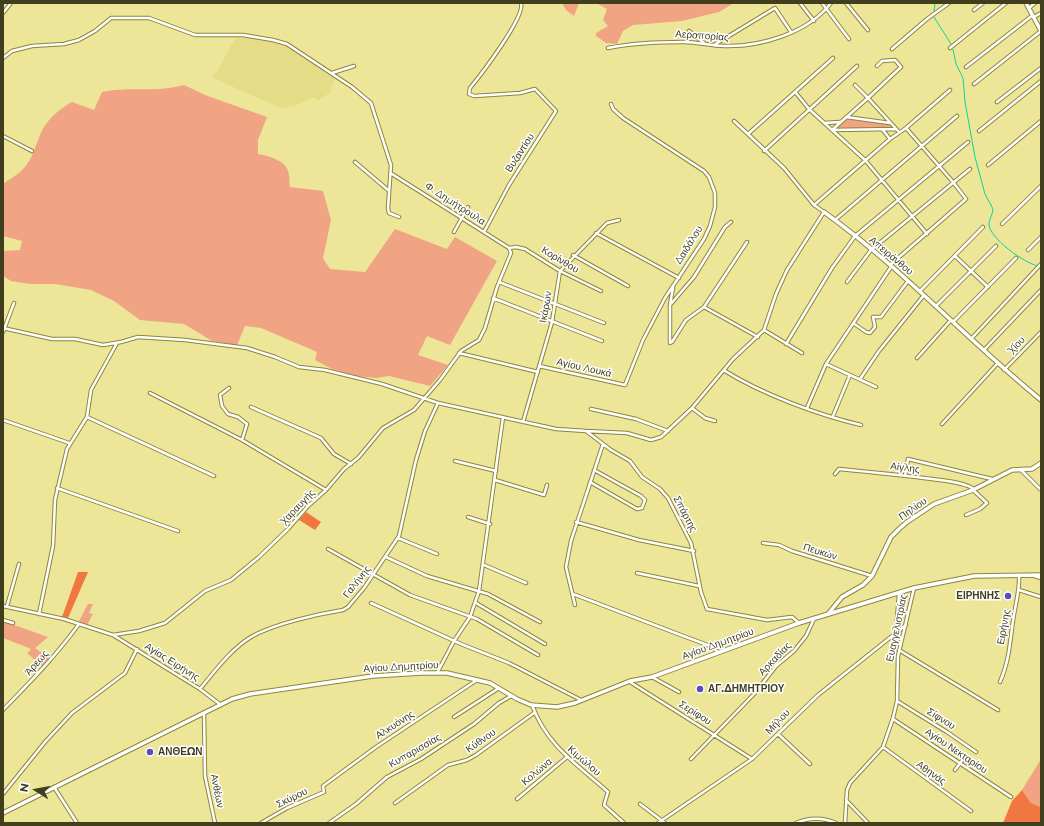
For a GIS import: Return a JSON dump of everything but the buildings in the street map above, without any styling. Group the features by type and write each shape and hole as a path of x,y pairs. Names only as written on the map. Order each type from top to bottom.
{"street":[{"path":"3,13 11,3"},
{"name":"Βυζαντίου","path":"484,232 508,185 556,111 536,89 515,94 496,93 474,96 469,94 470,88 514,27 522,10 521,3"},
{"path":"800,3 814,21"},
{"path":"822,3 849,39"},
{"name":"Αεροπορίας","path":"608,48 657,42 745,45 781,37 814,21 831,3"},
{"path":"846,3 868,30"},
{"path":"892,48 949,3"},
{"path":"974,10 983,3"},
{"path":"950,48 1006,3"},
{"path":"974,84 1041,31 1026,3"},
{"path":"1029,8 1035,3"},
{"path":"713,45 776,8 791,32"},
{"path":"966,67 1034,16 1041,13"},
{"path":"3,58 12,51 32,46 64,44 79,40 95,31 111,18 149,18 195,35 242,35 287,44 332,73 371,103 391,165 392,174 388,190 389,213 399,217"},
{"path":"689,31 704,44"},
{"path":"748,134 796,93 833,58"},
{"path":"832,130 901,67 895,60 882,61 877,66"},
{"path":"332,73 354,66"},
{"path":"764,151 857,66"},
{"path":"997,102 1041,68"},
{"path":"979,131 1041,81"},
{"path":"855,84 899,132"},
{"path":"814,205 865,160 906,128 950,90"},
{"path":"796,93 809,109 865,160 927,234"},
{"name":"Δαιδάλου","path":"611,104 619,116 704,171 712,182 716,199 710,226 679,278 665,298 643,340 626,385"},
{"path":"877,121 883,115"},
{"path":"835,220 957,116"},
{"path":"846,117 890,123"},
{"name":"Απειράνθου","path":"734,121 764,151 784,168 814,205 855,236 920,291 997,364 1041,400"},
{"path":"988,165 1041,121"},
{"path":"824,123 840,122"},
{"path":"807,408 826,364 890,266 966,199 954,182 906,128"},
{"path":"832,130 896,129"},
{"path":"839,137 844,130"},
{"path":"882,130 890,139"},
{"path":"3,136 32,151"},
{"path":"786,344 832,268 855,236 938,165 968,142"},
{"path":"355,162 388,190"},
{"path":"847,282 870,250 970,169"},
{"name":"Φ. Δημήτρουλα","path":"392,174 509,248"},
{"path":"1002,224 1041,186"},
{"path":"454,232 468,207"},
{"path":"586,432 626,433 651,440 661,437 668,431 692,408 725,371 733,359 764,330 776,294 787,270 824,212"},
{"path":"560,271 573,256 607,223 612,220 619,220"},
{"path":"670,305 694,277 725,226 731,222"},
{"path":"920,291 983,227"},
{"path":"596,233 679,278"},
{"path":"1028,250 1041,237"},
{"path":"673,287 670,305 670,343 675,338 686,320 704,307 747,242"},
{"path":"936,306 996,246"},
{"name":"Κορίνθου","path":"509,248 525,248 560,271 601,290"},
{"name":"Χαραυγής","path":"3,606 79,624 113,635 139,632 165,623 205,591 231,580 259,557 288,529 344,469 368,447 383,428 414,410 459,353 474,344 483,335 493,298 511,253 509,248"},
{"path":"573,256 628,286"},
{"path":"955,256 988,286"},
{"path":"917,358 1016,258"},
{"path":"971,339 1041,264"},
{"name":"Ικάρων","path":"523,422 552,322 556,305 560,271"},
{"path":"853,322 866,332 870,333 875,327 873,317 881,317 908,281"},
{"path":"499,282 604,323"},
{"path":"983,351 1041,290"},
{"path":"860,379 879,351 924,295"},
{"path":"493,298 602,341"},
{"path":"3,330 14,304"},
{"path":"704,307 758,337"},
{"name":"Σπάρτης","path":"3,330 52,339 76,339 103,345 138,337 185,340 247,348 299,367 325,370 382,384 438,403 556,429 586,432 630,461 642,477 655,485 665,494 671,503 694,551 699,586 703,602 707,609 767,620 792,617 799,623"},
{"path":"764,330 802,353"},
{"name":"Χίου","path":"1004,370 1041,332"},
{"path":"39,614 53,546 54,512 57,488 69,443 78,434 87,417 90,390 117,343"},
{"path":"459,353 538,372"},
{"path":"826,364 876,386"},
{"path":"942,424 997,364"},
{"name":"Αγίου Λουκά","path":"539,366 626,385"},
{"path":"725,371 738,379 807,408 861,425"},
{"path":"833,416 850,375"},
{"path":"229,388 220,395 222,406 228,414 238,417 247,424 242,440"},
{"path":"150,393 242,440 326,490"},
{"name":"Γαλήνης","path":"200,689 231,654 252,636 304,618 342,610 348,607 373,576 398,538 404,519 416,460 438,403"},
{"path":"251,407 321,438 326,442 331,452 351,464"},
{"path":"692,408 705,418 715,421"},
{"path":"591,409 636,419 668,431"},
{"path":"87,417 214,476"},
{"path":"437,673 454,641 470,617 476,603 484,565 490,524 503,417"},
{"path":"3,420 69,443"},
{"path":"575,605 566,567 576,522 603,444"},
{"path":"905,476 908,459 992,479"},
{"path":"455,461 496,471"},
{"name":"Πηλίου","path":"828,614 842,597 863,584 872,576 899,528 934,504 973,489 1012,470 1032,469 1041,463"},
{"name":"Αίγλης","path":"835,474 839,469 905,476 955,483 973,489"},
{"path":"590,482 637,509 642,508 645,500 641,496 594,470"},
{"path":"1020,470 1041,490"},
{"path":"495,480 544,495 547,485"},
{"path":"57,488 178,531"},
{"path":"966,515 980,509 986,503 973,489"},
{"path":"468,517 490,524"},
{"path":"576,522 638,540 694,551"},
{"path":"398,538 437,554"},
{"name":"Πευκών","path":"763,543 779,545 792,551 872,576"},
{"path":"328,549 373,576 410,595 477,619 538,655"},
{"path":"386,557 427,576 479,590 540,622"},
{"path":"7,606 19,564"},
{"path":"484,565 526,583"},
{"path":"637,573 699,586"},
{"name":"Ειρήνης","path":"1000,682 1007,662 1012,639 1013,619 1019,590 1019,575"},
{"path":"1032,575 1041,578"},
{"name":"Αγίου Δημητρίου","path":"3,813 54,786 242,696 304,685 373,676 437,673 478,679 532,705 562,706 582,701 630,681 652,677 799,623 899,592 974,576 1041,575"},
{"name":"Ευαγγελιστρίας","path":"845,823 847,790 850,783 882,747 893,718 896,701 896,676 899,650 914,588"},
{"path":"1019,590 1041,597"},
{"path":"896,632 899,592"},
{"path":"573,594 710,646 719,652"},
{"path":"371,603 454,641 509,663 582,701"},
{"path":"476,603 545,644"},
{"name":"Αρκαδίας","path":"691,758 755,693 776,666 800,644 814,618"},
{"path":"3,620 13,623"},
{"name":"Άρεως","path":"3,710 32,682 63,647 79,624"},
{"name":"Μήλου","path":"658,823 752,759 796,714 906,625"},
{"name":"Αγίας Ειρήνης","path":"113,635 200,689 221,705"},
{"path":"3,792 40,747 72,713 125,674 137,649"},
{"path":"899,650 998,710"},
{"path":"652,677 679,692"},
{"name":"Αλκυόνης","path":"323,786 376,747 478,679"},
{"name":"Σερίφου","path":"630,681 752,759"},
{"path":"454,717 499,688"},
{"name":"Κυπαρισσίας","path":"329,823 356,804 387,777 421,759 474,724 499,703 512,696"},
{"name":"Σίφνου","path":"896,701 947,732 976,752"},
{"name":"Κιμώλου","path":"532,705 534,713 553,744 608,792 605,807 624,823"},
{"name":"Κύθνου","path":"395,803 448,765 467,760 476,755 534,713"},
{"name":"Ανθέων","path":"204,714 205,776 215,823"},
{"name":"Αγίου Νεκταρίου","path":"893,718 1011,797"},
{"path":"778,734 810,764"},
{"name":"Αθηνάς","path":"882,747 971,811"},
{"name":"Κολώνα","path":"517,799 567,757"},
{"path":"955,770 964,758"},
{"path":"54,786 77,823"},
{"name":"Σκύρου","path":"261,823 287,808 324,792 323,786"},
{"path":"846,800 868,823"},
{"path":"640,804 662,819 665,823"},
{"path":"796,823 802,820 822,818 836,823"}],"shaded area":[{"path":"562,3 579,3 574,16 566,10"},
{"path":"596,3 734,3 719,12 682,21 633,25 623,31 617,44 606,43 596,36 596,33 608,26 603,20 607,9"},
{"path":"236,37 263,40 287,46 336,77 330,89 332,91 318,101 315,97 294,106 281,108 213,78"},
{"path":"184,85 205,95 267,117 258,140 258,154 276,159 286,167 289,173 290,187 323,191 331,220 323,258 330,269 365,272 395,229 447,249 455,237 497,261 450,345 427,336 418,355 448,365 430,386 389,376 376,378 357,376 332,369 315,360 317,352 261,328 245,326 237,345 212,341 184,324 140,320 114,301 91,290 55,284 30,284 11,281 3,276 3,251 20,250 22,241 3,236 3,184 19,173 29,162 42,130 53,116 72,102 94,110 102,92 112,90 163,89"},
{"path":"846,119 890,124 893,128 835,129"},
{"path":"306,512 321,522 315,530 299,520"},
{"path":"78,572 88,572 68,618 62,617"},
{"path":"88,604 93,604 89,613 93,614 87,625 79,621"},
{"path":"3,621 48,637 35,648 50,659 43,667 27,653 31,650 29,648 3,638"},
{"path":"1041,759 1041,807 1031,803 1022,790"},
{"path":"1022,790 1031,803 1041,807 1041,823 1003,823 1012,801"}],"waterway":[{"path":"934,11 935,3"},
{"path":"934,17 951,44"},
{"path":"953,49 956,64 963,78 965,102 975,157 985,194 993,209 989,222 991,230 1001,243 1008,249 1024,260 1038,266"}],"place":[{"name":"ΕΙΡΗΝΗΣ","path":"1008,596"},
{"name":"ΑΓ.ΔΗΜΗΤΡΙΟΥ","path":"700,689"},
{"name":"ΑΝΘΕΩΝ","path":"150,752"}]}
